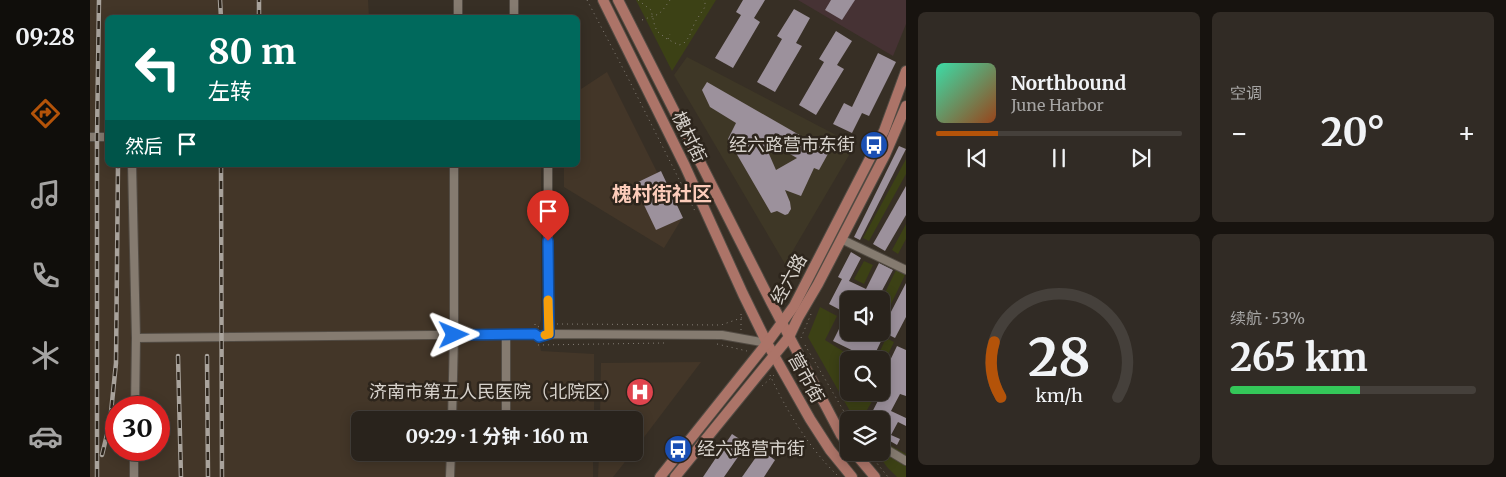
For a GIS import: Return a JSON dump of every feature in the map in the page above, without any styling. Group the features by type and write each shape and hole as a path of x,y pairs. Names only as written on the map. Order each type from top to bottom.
{"main road":[{"name":"槐村街","path":"603,0 685,166 767,343"},
{"name":"槐村街","path":"618,0 782,324"},
{"name":"经六路","path":"660,477 782,324 794,306 884,131 906,71"},
{"name":"经六路","path":"675,477 789,337 885,155 906,106"},
{"name":"营市街","path":"782,324 840,431"},
{"name":"营市街","path":"767,343 810,419 830,450 852,477"},
{"path":"860,461 875,477"}],"street":[{"path":"458,0 458,15"},
{"path":"514,0 514,15"},
{"path":"90,137 105,137"},
{"path":"132,167 136,338 135,396"},
{"path":"452,411 454,167"},
{"path":"548,167 549,334"},
{"path":"841,239 906,270"},
{"path":"136,338 506,334 535,334 539,337 549,334 722,335 767,343"},
{"path":"506,334 506,411"},
{"path":"890,451 906,461"},
{"path":"134,461 134,477"},
{"path":"450,477 451,461"}],"path":[{"path":"587,0 697,216"},
{"path":"638,0 651,10 658,32 679,45 689,38 695,22 705,7 704,0"},
{"path":"642,20 657,16 670,0"},
{"path":"668,39 670,34"},
{"path":"777,313 795,283"},
{"path":"714,343 724,344 748,352 742,346 740,338 741,309"},
{"path":"539,327 548,324 722,325 752,312"},
{"path":"540,346 666,343"},
{"path":"766,366 780,396 818,455 840,477"},
{"path":"875,461 888,477"}],"shaded area":[{"path":"90,0 368,0 369,15 105,15 105,167 541,167 541,320 539,327 541,351 594,354 594,411 351,411 351,461 593,461 593,477 90,477"},
{"path":"798,0 906,0 906,24 893,56"},
{"path":"687,57 855,145 785,264 674,75"},
{"path":"607,72 681,220 664,248 564,187 564,167 580,167 580,90"},
{"name":"济南市第五人民医院（北院区）","path":"701,362 643,438 643,411 600,411 601,363"},
{"path":"599,461 626,461 613,477 598,477"}],"green space":[{"path":"636,0 716,0 672,71"},
{"path":"906,159 906,174 869,241 863,238"},
{"path":"906,224 906,239 898,254 892,250"},
{"path":"864,261 873,265 864,284 854,279"},
{"path":"896,270 905,275 890,306 890,291 886,291"},
{"path":"820,307 837,316 825,340 843,351 840,351 840,394 808,337"},
{"path":"890,340 894,342 890,351 880,351 885,341"},
{"path":"844,401 872,401 866,411 850,411"},
{"path":"890,445 906,454 906,477 897,477 883,461 890,461"}],"building":[{"path":"743,0 765,0 754,18 760,22 733,68 715,58 741,15 736,12"},
{"path":"831,0 855,0 842,20 825,10"},
{"path":"794,9 810,18 796,43 802,46 775,92 757,82 782,39 777,36"},
{"path":"836,31 852,41 837,65 844,69 816,115 799,105 824,62 819,59"},
{"path":"878,53 896,62 869,116 862,113 852,133 833,124 844,103 852,107"},
{"path":"707,82 829,152 819,170 814,168 801,196 785,190 791,209 788,214 785,215 777,211 771,213 728,139 736,123 710,107 702,90","holes":["762,138 797,158 776,170"]},
{"path":"899,146 906,149 860,240 854,237"},
{"path":"661,171 683,218 656,230 634,184"},
{"path":"906,186 906,215 885,251 873,244"},
{"path":"851,252 861,258 849,281 866,289 879,263 893,270 882,291 840,291 840,310 829,304 842,279 838,277"},
{"path":"906,283 906,317 895,338 890,336 890,314"},
{"path":"840,327 840,341 881,341 876,351 854,351 833,341"},
{"path":"897,346 906,350 906,396 900,394 891,411 906,418 906,426 898,422 891,435 900,439 897,445 890,441 890,411 873,411 878,401 890,401 890,361"},
{"path":"732,434 747,444 724,477 703,477"},
{"path":"761,450 775,460 764,477 742,477"}],"railway":[{"path":"97,477 99,0"},
{"path":"220,0 221,15"},
{"path":"259,0 259,15"},
{"path":"102,455 110,422 116,363 118,167"},
{"path":"221,167 222,477"},
{"path":"178,356 181,477"},
{"path":"207,356 208,477"}],"slow traffic":[{"path":"545,335 549,334 548,300"}],"place":[{"name":"经六路营市东街","path":"874,145"},
{"name":"济南市第五人民医院（北院区）","path":"640,392"},
{"name":"经六路营市街","path":"678,449"}],"district":[{"name":"槐村街社区","path":"662,194"}],"route":[{"path":"454,335 535,334 539,337 549,334 548,241"}]}
